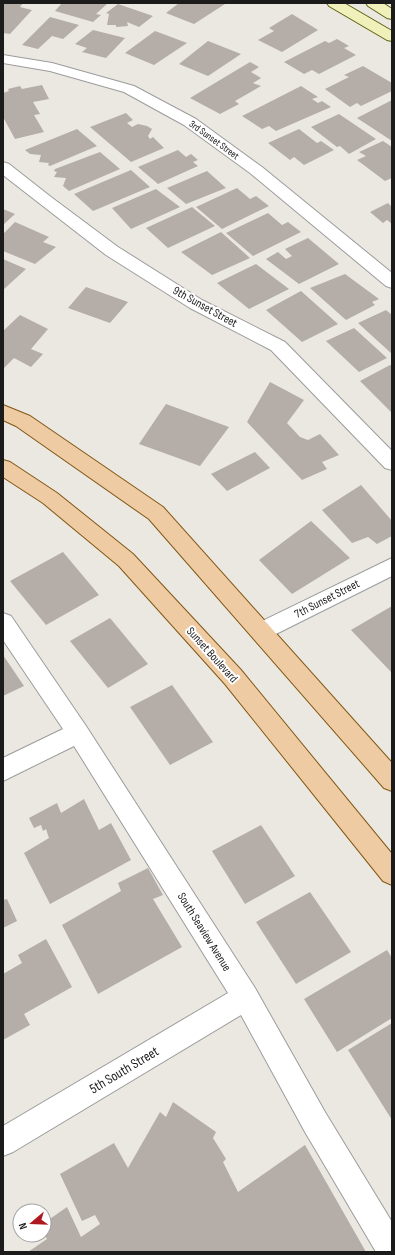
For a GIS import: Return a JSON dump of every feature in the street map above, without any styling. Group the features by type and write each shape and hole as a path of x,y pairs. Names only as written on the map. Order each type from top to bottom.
{"main road":[{"path":"3,412 23,421 156,513 392,780"},
{"name":"Sunset Boulevard","path":"3,467 50,498 126,560 233,677 392,873"}],"street":[{"path":"334,3 392,37"},
{"path":"373,3 392,14"},
{"name":"3rd Sunset Street","path":"3,59 52,67 129,89 190,122 256,170 392,282"},
{"name":"9th Sunset Street","path":"3,167 45,201 112,251 196,304 278,346 392,463"},
{"name":"7th Sunset Street","path":"262,632 392,566"},
{"name":"South Seaview Avenue","path":"3,622 78,733 246,998 315,1122 392,1250"},
{"path":"3,770 78,733"},
{"name":"5th South Street","path":"3,1142 246,998"}],"building":[{"path":"3,3 23,3 20,7 32,10 10,34 3,33"},
{"path":"62,3 108,3 96,14 101,15 93,22 55,11"},
{"path":"179,3 225,4 194,24 166,13"},
{"path":"118,4 153,16 139,27 127,22 128,26 116,27 116,25 107,25 109,14 106,13"},
{"path":"292,14 318,30 282,52 258,40 274,31 269,28"},
{"path":"50,17 79,25 63,39 52,36 38,49 22,45"},
{"path":"93,30 125,38 106,58 82,52 87,48 75,44"},
{"path":"155,31 187,43 154,65 125,53"},
{"path":"337,39 349,46 344,48 356,55 319,74 312,70 304,74 284,62 325,41 329,43"},
{"path":"208,41 241,54 208,76 179,64"},
{"path":"250,62 259,67 251,72 261,78 253,83 261,86 235,101 239,104 220,114 190,98"},
{"path":"363,66 392,83 392,91 361,106 357,103 350,107 325,89 349,77 344,75"},
{"path":"42,85 49,99 33,102 40,114 34,115 44,132 15,139 3,117 3,93 9,91 8,89 20,86 22,89"},
{"path":"301,86 318,97 312,99 318,103 322,101 331,107 276,131 269,126 262,129 242,116"},
{"path":"392,100 392,141 357,118"},
{"path":"126,113 133,120 127,123 132,127 138,124 152,129 148,136 150,139 153,137 164,148 131,162 90,127"},
{"path":"339,114 376,139 349,154 340,146 337,147 311,127"},
{"path":"77,129 97,146 50,166 48,165 49,163 39,162 41,155 30,154 25,150"},
{"path":"299,129 317,143 321,141 334,150 304,165 294,157 290,160 268,143"},
{"path":"383,141 392,147 392,178 385,181 357,160 366,156 359,152"},
{"path":"178,150 186,157 191,154 198,160 193,162 198,166 158,184 138,167"},
{"path":"100,152 120,169 69,191 63,186 66,178 54,177 57,172 54,171 55,169"},
{"path":"131,170 150,187 93,211 74,194"},
{"path":"207,171 226,188 186,204 167,188"},
{"path":"237,188 250,199 256,196 269,206 222,229 196,207"},
{"path":"156,189 180,207 131,229 112,208"},
{"path":"388,203 392,207 392,224 387,220 383,223 370,212"},
{"path":"192,207 215,226 168,248 146,228"},
{"path":"3,209 15,214 3,225"},
{"path":"268,213 282,225 288,222 301,232 253,256 226,233"},
{"path":"15,222 49,237 43,242 56,247 35,264 3,251 3,234"},
{"path":"221,232 250,258 212,275 181,252"},
{"path":"308,238 339,264 299,284 266,259 278,252 286,259 292,256 285,249"},
{"path":"3,259 26,269 3,290"},
{"path":"256,264 289,289 249,309 217,283"},
{"path":"345,274 379,299 372,302 375,305 346,320 310,288"},
{"path":"86,287 128,302 110,323 68,308"},
{"path":"301,291 338,324 302,342 266,310"},
{"path":"386,310 392,315 392,354 358,323"},
{"path":"20,315 48,329 31,349 43,354 31,367 14,358 3,369 3,331"},
{"path":"354,328 387,358 359,372 326,341"},
{"path":"390,365 392,366 392,413 360,381"},
{"path":"270,382 304,400 287,423 300,437 308,440 320,434 339,455 322,462 327,469 302,480 247,422"},
{"path":"166,404 229,427 200,466 139,444"},
{"path":"255,452 270,468 227,491 211,474"},
{"path":"361,485 392,521 392,536 377,544 368,537 352,543 322,510"},
{"path":"311,521 350,558 292,594 259,560"},
{"path":"63,552 99,595 46,625 10,581"},
{"path":"392,606 392,672 391,672 351,630"},
{"path":"110,618 148,664 108,688 70,641"},
{"path":"3,655 24,686 3,696"},
{"path":"172,685 213,742 170,765 130,707"},
{"path":"84,799 99,830 111,823 131,860 50,904 24,853 49,838 46,829 43,831 41,825 34,828 29,818 57,803 61,813"},
{"path":"261,825 295,876 245,904 212,851"},
{"path":"148,868 163,895 153,899 182,947 98,994 62,925 121,891 118,883"},
{"path":"310,892 351,952 296,984 256,922"},
{"path":"7,899 17,921 3,928 3,900"},
{"path":"46,939 72,987 24,1014 30,1025 3,1040 3,974 22,963 18,955"},
{"path":"387,950 392,958 392,1018 337,1052 304,999"},
{"path":"392,1023 392,1120 348,1050"},
{"path":"173,1102 216,1132 213,1138 226,1159 223,1162 238,1192 305,1145 366,1252 28,1252 41,1243 52,1243 52,1217 67,1207 81,1237 100,1224 95,1215 82,1221 60,1174 114,1143 128,1168 160,1112 166,1117"}]}
